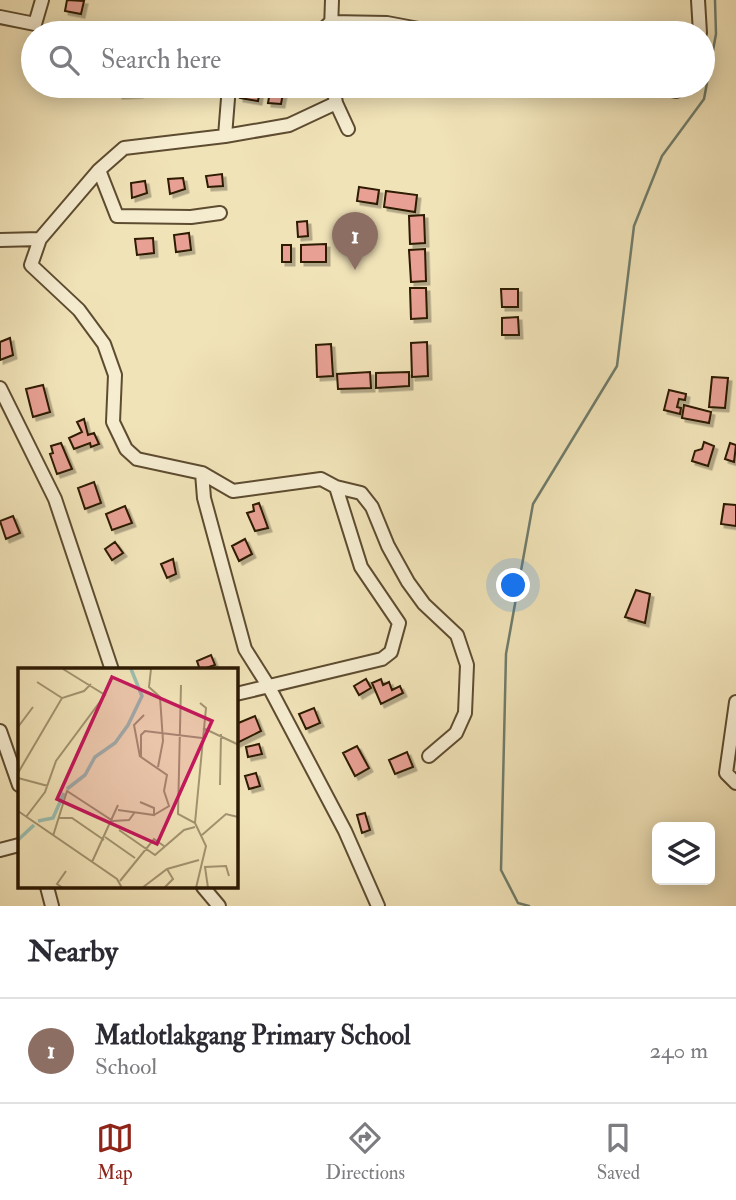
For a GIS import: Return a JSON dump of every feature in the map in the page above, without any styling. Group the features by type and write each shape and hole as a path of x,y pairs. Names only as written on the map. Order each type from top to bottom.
{"street":[{"path":"36,21 42,0"},
{"path":"331,21 332,0"},
{"path":"698,0 699,21"},
{"path":"0,17 21,21"},
{"path":"225,136 228,98"},
{"path":"335,98 348,129"},
{"path":"336,103 289,125 124,148 99,170 40,239 31,265 79,310 104,344 115,375 113,422 126,449 137,459 202,473 233,491 321,479 336,487 360,493 372,507 388,546 408,582 424,604 457,635 467,665 465,713 456,733 429,756"},
{"path":"99,170 117,216 191,217 220,213"},
{"path":"0,240 40,239"},
{"path":"0,388 55,499 111,668"},
{"path":"202,473 204,498 245,649 269,687 345,831 378,906"},
{"path":"238,694 382,659 391,652 399,623 361,566 336,487"},
{"path":"736,702 725,761 726,773 736,783"},
{"path":"0,731 18,779"},
{"path":"0,850 18,845"},
{"path":"47,888 52,906"},
{"path":"204,888 219,906"}],"building":[{"path":"67,0 84,1 81,14 65,11"},
{"path":"269,98 282,98 281,104 268,103"},
{"path":"222,174 223,186 208,187 206,176"},
{"path":"183,178 185,189 170,194 168,179"},
{"path":"145,181 147,193 132,198 131,183"},
{"path":"359,187 379,190 377,204 357,201"},
{"path":"386,191 417,195 415,212 384,207"},
{"path":"424,215 425,243 410,244 409,216"},
{"path":"307,221 308,236 298,237 297,222"},
{"path":"189,233 191,250 176,252 174,235"},
{"path":"153,238 154,253 137,255 135,239"},
{"path":"326,244 326,262 301,262 301,245"},
{"path":"282,245 291,245 291,262 282,262"},
{"path":"425,249 426,281 411,282 409,250"},
{"path":"410,288 426,288 427,318 411,319"},
{"path":"501,289 518,289 518,307 502,307"},
{"path":"518,317 519,335 502,335 502,318"},
{"path":"10,338 13,355 0,360 0,342"},
{"path":"427,342 428,376 412,377 411,343"},
{"path":"331,344 333,376 317,377 316,345"},
{"path":"370,372 371,388 338,389 337,374"},
{"path":"409,372 409,386 376,388 376,373"},
{"path":"712,377 728,378 725,408 709,407"},
{"path":"43,385 50,412 33,417 26,389"},
{"path":"669,390 686,394 685,400 679,399 677,407 681,408 680,414 664,410"},
{"path":"684,405 711,412 709,423 682,418"},
{"path":"84,419 88,435 94,433 99,444 91,447 90,443 74,449 69,438 82,432 77,422"},
{"path":"704,442 714,446 708,466 692,461 695,451 702,449"},
{"path":"61,443 72,469 57,474 50,454 53,453 51,446"},
{"path":"730,443 736,445 734,462 725,459"},
{"path":"94,482 101,503 85,509 78,488"},
{"path":"259,503 268,528 255,531 247,513 254,511 253,505"},
{"path":"724,504 736,505 736,526 721,524"},
{"path":"125,506 132,523 112,530 106,514"},
{"path":"13,516 20,533 6,539 0,521"},
{"path":"245,539 252,554 239,561 232,546"},
{"path":"115,542 123,553 112,560 105,549"},
{"path":"173,559 176,574 167,578 161,564"},
{"path":"636,590 650,594 645,623 625,617"},
{"path":"211,655 215,665 199,668 197,661"},
{"path":"366,679 371,688 359,695 354,686"},
{"path":"381,679 383,685 389,682 392,690 400,686 403,693 381,704 372,683"},
{"path":"314,708 320,723 306,729 299,714"},
{"path":"255,716 261,731 238,742 238,723"},
{"path":"259,744 262,754 248,757 246,747"},
{"path":"357,746 369,768 355,776 343,753"},
{"path":"407,752 413,767 395,774 389,760"},
{"path":"256,773 260,786 249,789 245,776"},
{"path":"365,813 370,830 362,833 357,815"}],"waterway":[{"path":"715,0 715,39"},
{"path":"529,906 518,903 501,870 506,654 533,504 617,366 634,226 662,156 704,98"}],"place":[{"name":"Matlotlakgang Primary School","path":"355,270"}]}
